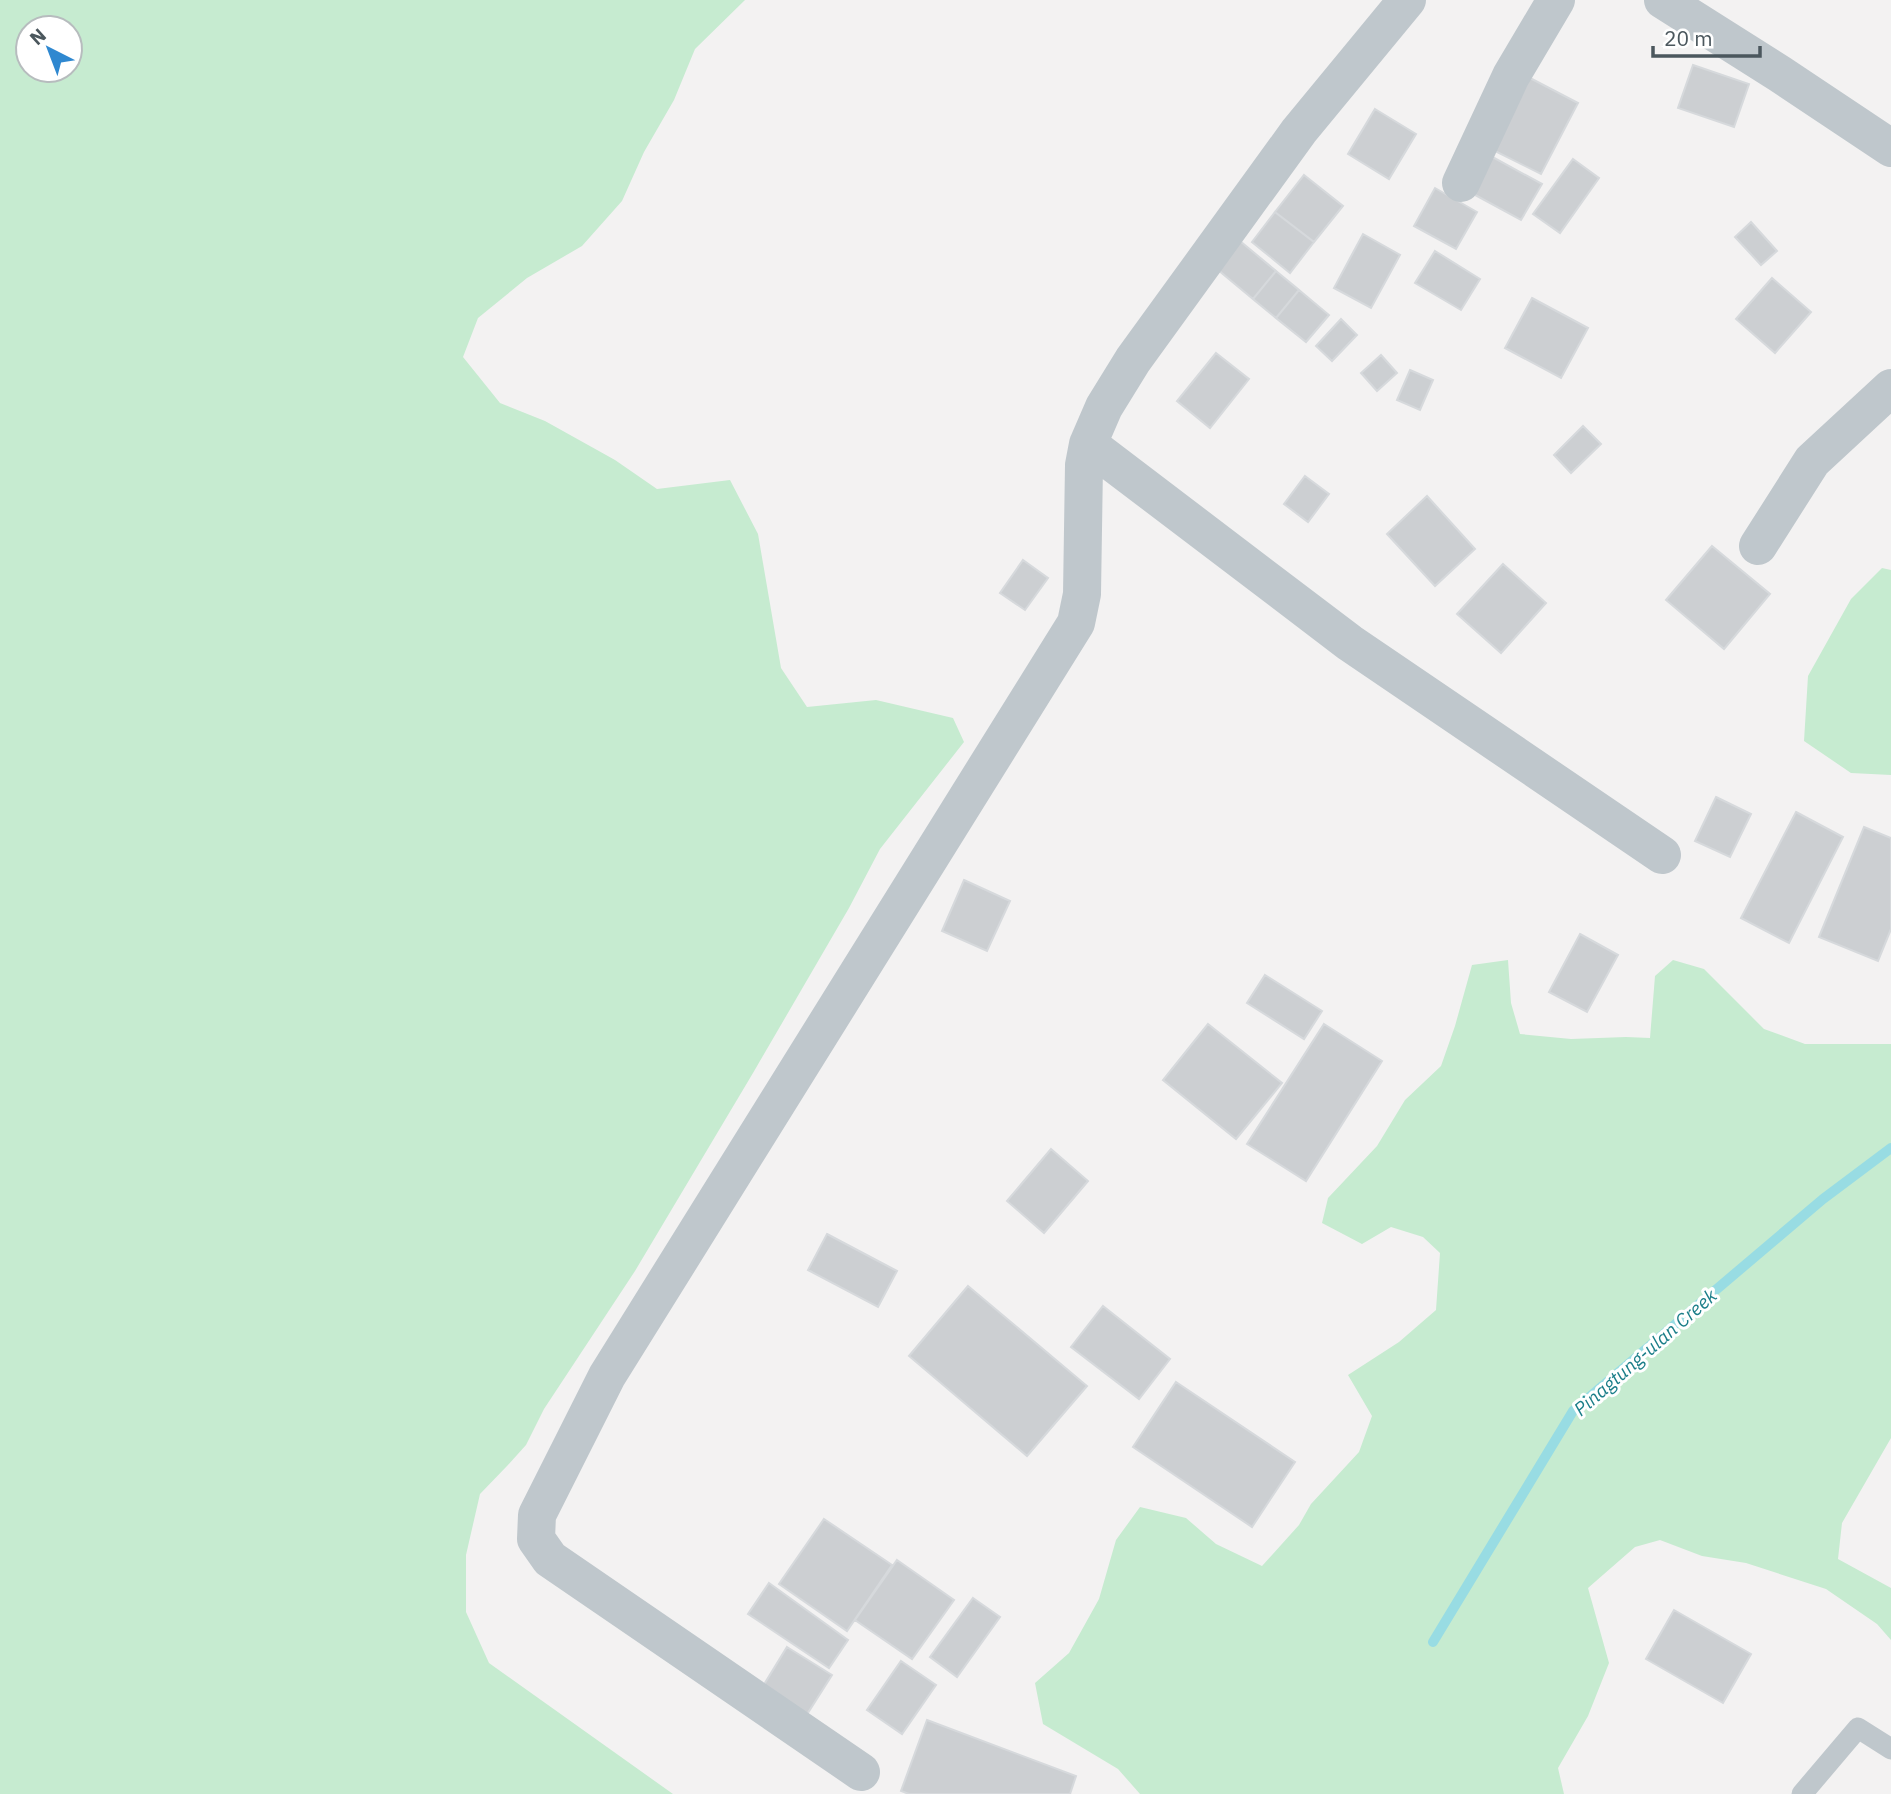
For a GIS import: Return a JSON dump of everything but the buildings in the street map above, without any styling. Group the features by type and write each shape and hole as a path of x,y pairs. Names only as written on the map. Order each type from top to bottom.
{"street":[{"path":"861,1772 550,1559 536,1539 537,1514 607,1376 1076,623 1082,594 1084,465 1088,444 1104,407 1133,360 1299,131 1407,0"},
{"path":"1461,183 1511,76 1556,0"},
{"path":"1663,0 1891,148"},
{"path":"1758,546 1812,461 1891,388"},
{"path":"1088,444 1350,643 1662,855"}],"lane":[{"path":"1802,1794 1858,1728 1891,1749"}],"green space":[{"path":"0,0 745,0 695,49 674,100 644,152 622,201 582,246 527,278 478,318 463,357 500,403 545,421 615,460 657,489 730,480 758,534 781,668 807,707 876,700 953,718 964,742 880,849 849,908 635,1271 544,1409 526,1445 480,1494 466,1555 466,1612 489,1663 673,1794 0,1794"},
{"path":"1882,568 1891,570 1891,775 1851,773 1804,741 1808,676 1851,599"},
{"path":"1508,960 1511,1003 1520,1034 1571,1039 1650,1038 1655,976 1673,960 1704,969 1764,1029 1805,1044 1891,1044 1891,1438 1842,1523 1838,1559 1891,1588 1891,1640 1877,1624 1826,1589 1746,1563 1702,1556 1660,1540 1635,1547 1588,1588 1609,1663 1588,1716 1558,1768 1564,1794 1140,1794 1118,1769 1043,1724 1035,1683 1069,1653 1099,1599 1116,1540 1140,1507 1186,1518 1216,1544 1262,1566 1299,1525 1311,1504 1359,1452 1372,1416 1348,1375 1399,1342 1436,1310 1440,1253 1423,1237 1391,1227 1362,1244 1322,1223 1328,1198 1377,1146 1405,1100 1441,1066 1472,965"}],"waterway":[{"name":"Pinagtung-ulan Creek","path":"1433,1642 1573,1411 1823,1199 1891,1148"}]}
